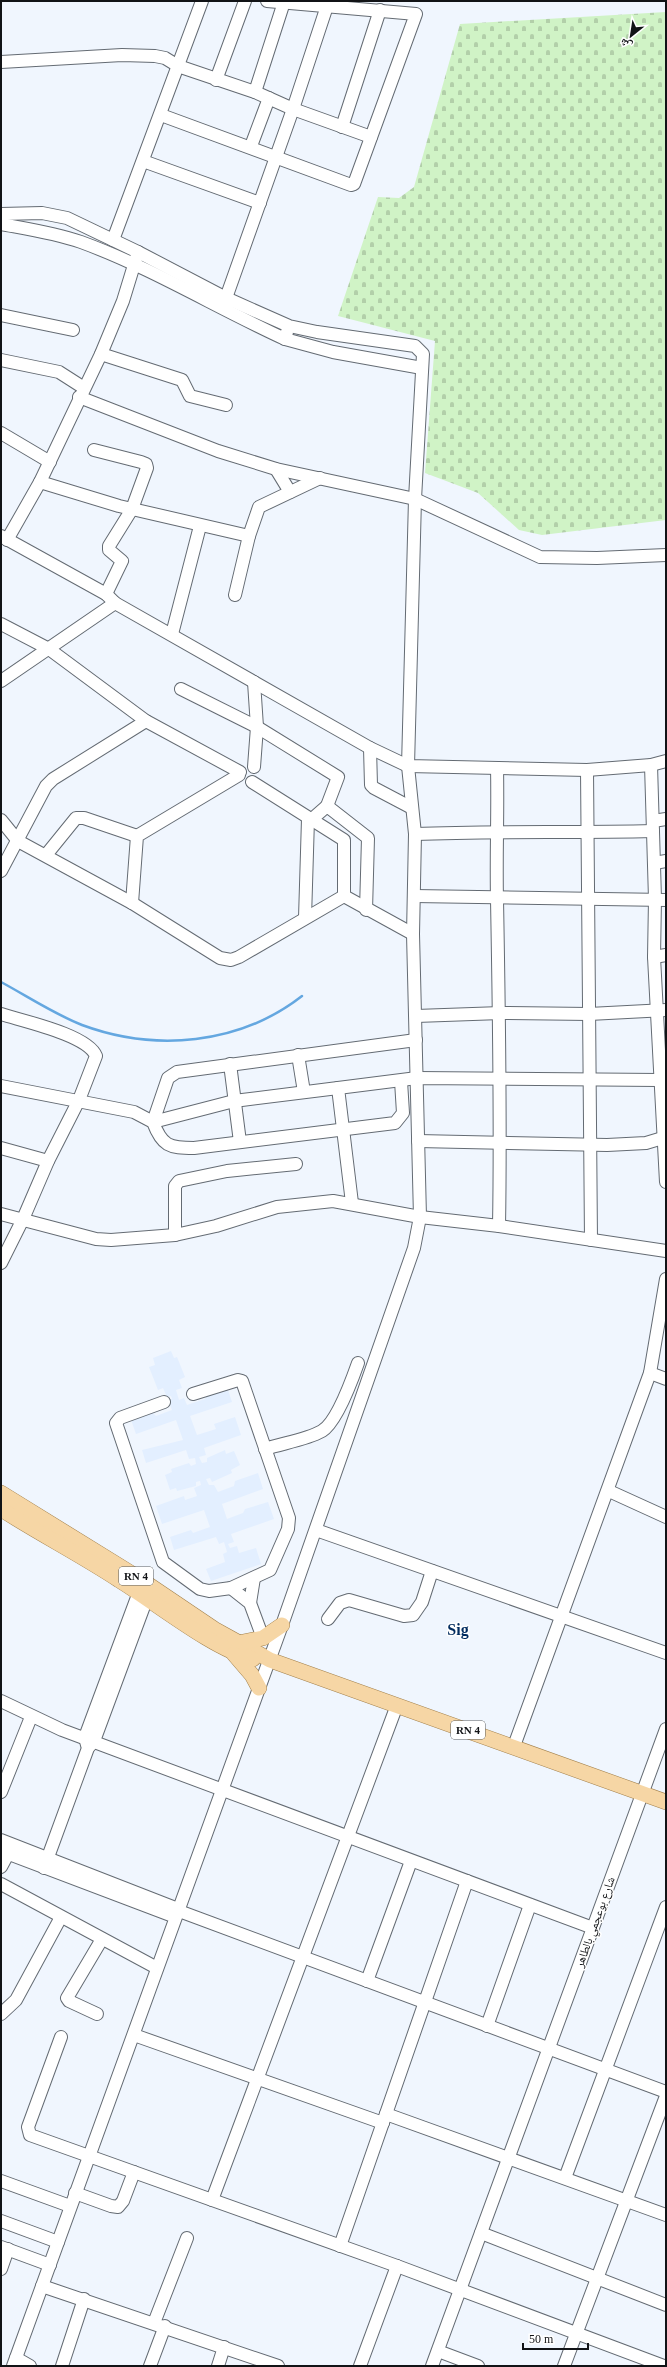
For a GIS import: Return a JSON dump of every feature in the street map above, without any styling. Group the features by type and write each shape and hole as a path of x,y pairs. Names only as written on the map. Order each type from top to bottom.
{"main road":[{"name":"RN 4","path":"1,1493 235,1647"},
{"name":"RN 4","path":"1,1509 143,1595 235,1647 514,1746 642,1795 666,1802"},
{"path":"259,1688 235,1647 263,1638 282,1625"}],"street":[{"path":"113,240 202,1"},
{"path":"216,80 245,1"},
{"path":"161,114 251,146 352,185 372,137 416,14 267,1"},
{"path":"255,92 284,2"},
{"path":"226,298 277,156 326,6"},
{"path":"342,127 380,10"},
{"path":"1,62 122,54 165,58 178,66 255,92 293,109 372,137"},
{"path":"251,146 269,98"},
{"path":"143,160 260,203"},
{"path":"1,214 42,213 61,217 138,252 226,298 289,326 317,332 415,346 422,354 408,766 415,834 413,934 420,1217 414,1248 270,1660 14,2362 30,2366"},
{"path":"1,224 45,232 81,242 134,265 238,318 285,339 332,352 422,368"},
{"path":"138,252 123,300 101,354 81,392 40,482 4,538 106,594 115,602 370,748 408,766 587,770 651,765 666,758"},
{"path":"1,315 73,330"},
{"path":"285,339 289,326"},
{"path":"101,354 182,380 186,384 186,393 190,396 226,405"},
{"path":"1,360 59,372 81,392 218,451 276,468 416,499 540,557 597,558 666,555"},
{"path":"1,433 50,462"},
{"path":"94,450 146,464 132,509 109,546 109,550 122,561 106,594"},
{"path":"276,468 290,492"},
{"path":"234,595 257,509 320,478"},
{"path":"40,482 132,509 200,526 249,536"},
{"path":"172,634 200,526"},
{"path":"1,681 115,602"},
{"path":"1,624 49,649 146,721 240,773 244,782 252,782 309,819 341,836 344,840 344,896"},
{"path":"252,782 258,773 254,767 257,727 254,682"},
{"path":"181,689 257,727 338,777 327,806 309,819"},
{"path":"1,871 46,786 53,779 146,721"},
{"path":"370,748 371,785 412,808"},
{"path":"137,836 240,773 246,765 254,767"},
{"path":"651,765 654,863 660,899 654,957 661,1011 666,1182"},
{"path":"497,768 499,831 497,897 501,1013 499,1226"},
{"path":"587,770 591,1240"},
{"path":"327,806 368,838 366,910"},
{"path":"46,855 76,818 84,818 137,836"},
{"path":"305,918 309,819"},
{"path":"415,834 499,831 588,833 653,826 666,819"},
{"path":"1,820 18,841 132,903 220,958 226,960 239,957 344,896"},
{"path":"132,903 137,836"},
{"path":"654,863 666,862"},
{"path":"344,896 366,910 413,934"},
{"path":"414,896 660,899"},
{"path":"654,957 666,955"},
{"path":"416,1016 501,1013 589,1014 661,1011"},
{"path":"1,1014 86,1044 94,1051 96,1056 79,1100 48,1161 23,1219 1,1263"},
{"path":"401,1081 403,1113 395,1123 344,1128 194,1148 174,1148 159,1138 153,1122 168,1078 172,1075 194,1068 416,1040"},
{"path":"298,1055 304,1092"},
{"path":"230,1064 240,1142"},
{"path":"1,1086 79,1100 134,1112 153,1122 234,1101 416,1078 500,1077 590,1079 662,1075"},
{"path":"338,1088 352,1204"},
{"path":"418,1141 590,1145 646,1143 665,1137"},
{"path":"1,1148 48,1161"},
{"path":"174,1235 175,1186 179,1181 227,1171 296,1164"},
{"path":"1,1214 96,1239 111,1240 174,1235 208,1228 277,1207 333,1201 420,1217 499,1226 666,1251"},
{"path":"514,1746 609,1491 650,1373 666,1279"},
{"path":"265,1449 311,1435 326,1427 348,1388 358,1363"},
{"path":"650,1373 666,1379"},
{"path":"164,1402 120,1418 116,1423 163,1562 169,1568 204,1591 231,1588 270,1570 289,1527 289,1518 242,1381 238,1380 193,1394"},
{"path":"609,1491 666,1517"},
{"path":"316,1530 666,1653"},
{"path":"328,1619 340,1603 349,1600 404,1616 413,1615 422,1602 432,1571"},
{"path":"254,1578 250,1603 263,1638"},
{"path":"231,1588 250,1603"},
{"path":"45,1863 109,1684 143,1595"},
{"path":"1,1701 31,1717 89,1742 593,1928"},
{"path":"212,2200 347,1837 398,1705"},
{"path":"2,1785 31,1717"},
{"name":"شارع بوعجمي بالطاهر","path":"432,2366 666,1729"},
{"path":"1,1840 45,1863"},
{"path":"1,1867 4,1852 95,1876 173,1907 179,1911 302,1958 368,1981 666,2092"},
{"path":"368,1981 411,1861"},
{"path":"340,2246 385,2119 423,2002 467,1881"},
{"path":"1,1884 157,1968"},
{"path":"487,2026 530,1905"},
{"path":"565,2178 666,1907"},
{"path":"1,2014 16,2000 61,1917"},
{"path":"97,2014 69,2001 67,1998 102,1938"},
{"path":"134,2035 256,2080 508,2158 666,2215"},
{"path":"61,2036 28,2131 30,2135 397,2266 664,2366"},
{"path":"564,2366 596,2277 666,2096"},
{"path":"75,2193 111,2206 118,2207 134,2172"},
{"path":"1,2180 70,2206"},
{"path":"1,2221 58,2242"},
{"path":"481,2233 666,2305"},
{"path":"150,2366 160,2325 188,2238"},
{"path":"1,2269 4,2248 50,2265"},
{"path":"360,2366 397,2266"},
{"path":"42,2286 278,2366"},
{"path":"62,2366 84,2299"},
{"path":"218,2366 224,2347"},
{"path":"438,2351 478,2366"}],"shaded area":[{"path":"171,1351 174,1358 177,1357 185,1377 179,1380 182,1388 176,1390 179,1400 184,1398 187,1405 205,1399 207,1395 227,1387 232,1402 190,1416 197,1435 216,1429 214,1424 235,1417 241,1435 204,1448 206,1455 199,1457 202,1463 207,1462 207,1458 225,1450 226,1454 234,1451 240,1465 231,1470 232,1473 212,1482 210,1478 206,1479 209,1485 214,1485 218,1492 234,1486 235,1481 258,1473 263,1489 222,1504 227,1519 243,1513 245,1509 268,1502 274,1519 231,1534 234,1542 228,1544 230,1548 237,1546 239,1553 256,1548 261,1564 211,1581 206,1569 225,1562 223,1554 227,1552 224,1542 219,1544 216,1537 174,1550 170,1537 191,1530 193,1533 210,1527 204,1510 162,1524 156,1506 184,1496 185,1500 197,1496 194,1488 201,1485 200,1481 196,1482 196,1486 177,1491 176,1488 170,1490 165,1475 172,1472 171,1469 189,1463 191,1466 196,1464 195,1458 189,1459 186,1450 146,1463 142,1450 183,1440 176,1420 136,1434 131,1420 153,1413 156,1416 172,1410 168,1400 172,1399 171,1396 167,1397 163,1388 158,1390 149,1367 155,1365 153,1358"}],"green space":[{"path":"666,12 666,520 542,535 519,530 478,493 425,473 435,341 338,316 378,197 399,198 414,187 460,24"}],"waterway":[{"path":"1,982 51,1010 82,1025 110,1034 138,1039 167,1041 196,1039 224,1034 251,1025 277,1012 302,996"}],"district":[{"name":"Sig","path":"458,1629"}]}
